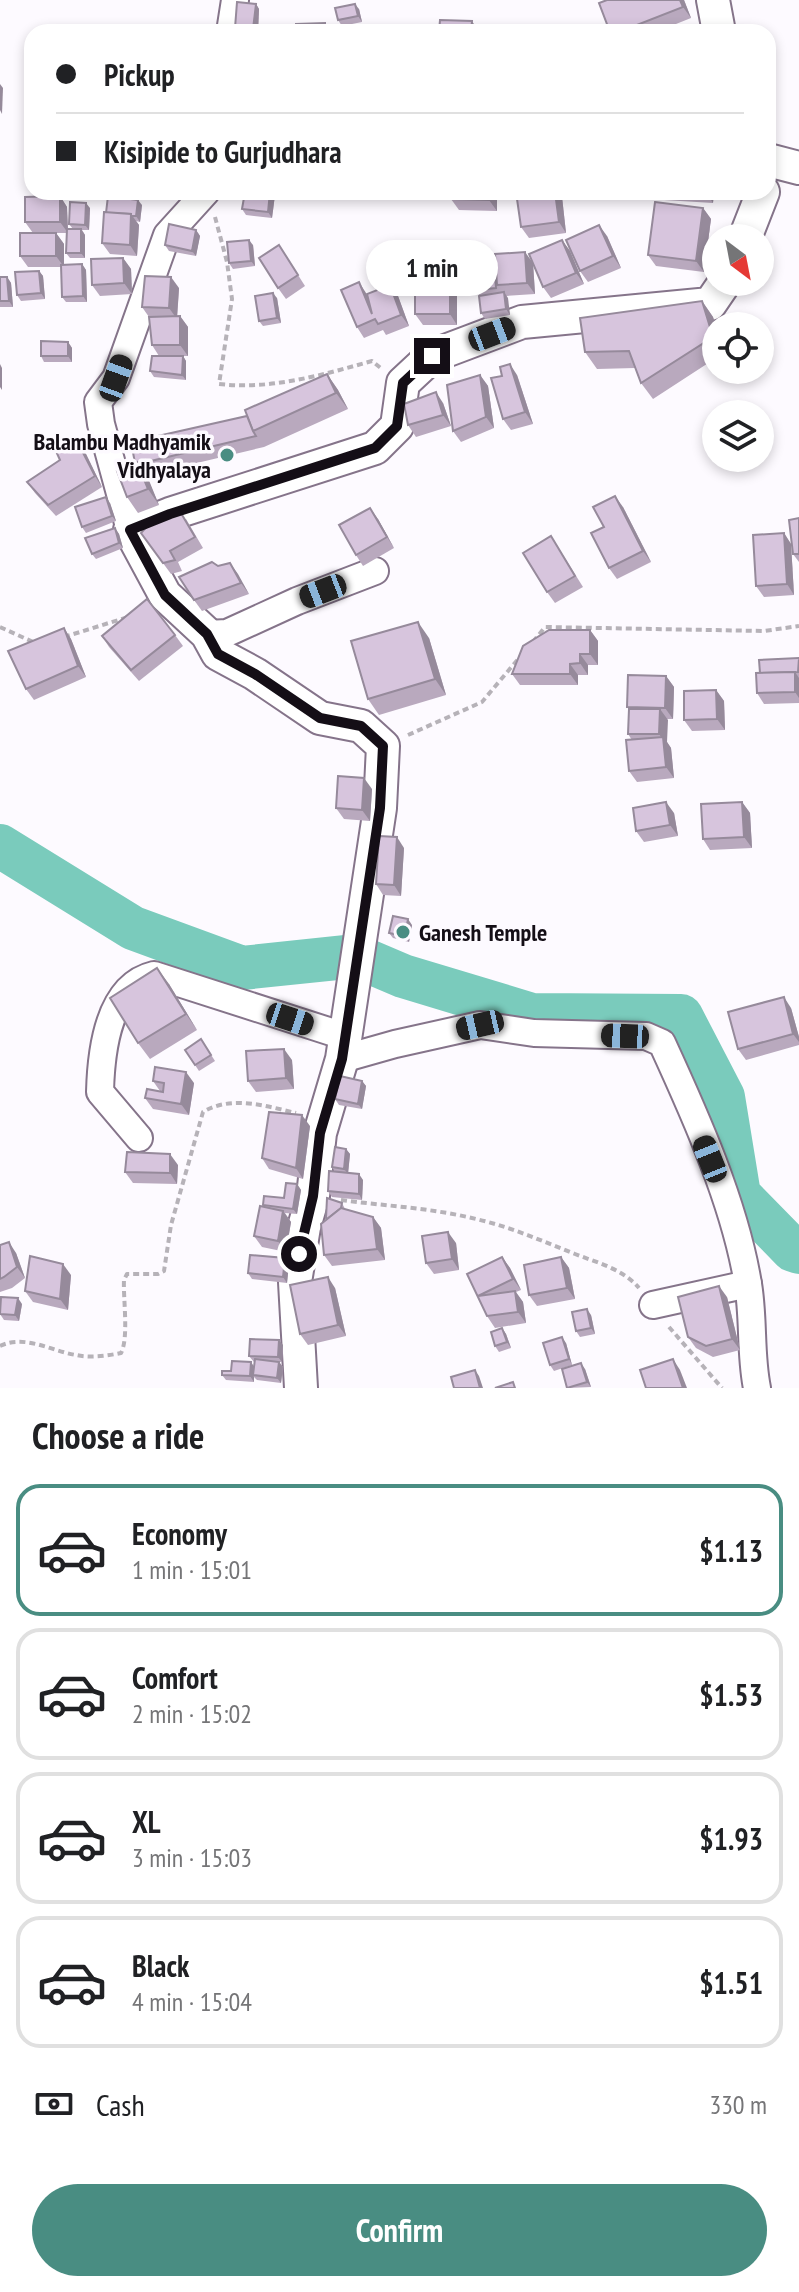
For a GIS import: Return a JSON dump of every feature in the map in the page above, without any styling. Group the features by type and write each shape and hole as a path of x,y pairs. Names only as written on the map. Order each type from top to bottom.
{"street":[{"path":"231,24 235,0"},
{"path":"713,0 718,24"},
{"path":"208,200 167,235 116,378 98,402 101,424 130,530 165,595 207,634 218,654 255,674 320,718 361,726 383,746 380,808 359,949 343,1040 320,1133 313,1196 304,1227 295,1282 301,1388"},
{"path":"750,224 760,200"},
{"path":"130,530 170,514 375,448 397,426 403,383 432,356 522,322 710,304 715,296"},
{"path":"207,634 227,633 297,601 375,571"},
{"path":"139,1138 100,1092 101,1067 117,1003 127,987 140,978 154,975 343,1040 395,1044 480,1025 534,1033 646,1036 662,1043 722,1188 748,1284 757,1388"},
{"path":"653,1305 748,1284"}],"path":[{"path":"209,200 227,262 232,299 219,384 248,388 309,378 372,361 403,383"},
{"path":"54,640 128,617"},
{"path":"383,746 482,702 545,627 764,631 799,626"},
{"path":"0,627 39,645"},
{"path":"0,1346 8,1342 45,1345 76,1355 121,1353 125,1335 124,1280 127,1274 158,1274 164,1271 171,1225 203,1112 215,1105 241,1103 306,1116 325,1112"},
{"path":"313,1196 472,1218 512,1229 630,1277 684,1347 722,1388"}],"building":[{"path":"607,0 680,0 683,7 639,24 607,24 599,3"},
{"path":"237,2 256,4 254,24 235,24"},
{"path":"355,4 358,16 338,20 335,8"},
{"path":"440,20 472,21 472,24 440,24"},
{"path":"25,200 60,200 60,222 25,222"},
{"path":"108,200 138,200 136,216 106,213"},
{"path":"244,200 269,200 268,212 242,209"},
{"path":"517,200 556,200 559,222 521,227"},
{"path":"70,202 86,203 85,225 69,224"},
{"path":"655,202 703,208 696,261 648,255"},
{"path":"104,212 131,214 130,245 102,243"},
{"path":"169,224 196,230 192,251 165,245"},
{"path":"599,225 613,256 580,271 566,240"},
{"path":"67,229 81,229 81,253 66,253"},
{"path":"20,233 56,233 56,256 20,256"},
{"path":"249,240 251,261 229,263 227,242"},
{"path":"562,240 576,273 543,287 529,254"},
{"path":"279,245 298,275 278,288 259,258"},
{"path":"525,252 527,283 497,285 495,254"},
{"path":"123,258 124,283 92,285 91,259"},
{"path":"82,264 83,296 62,297 61,265"},
{"path":"494,264 496,288 476,290 474,266"},
{"path":"39,271 41,293 17,295 15,272"},
{"path":"145,276 171,277 169,308 142,307"},
{"path":"0,277 7,277 9,301 0,301"},
{"path":"359,282 372,314 367,294 390,285 401,315 378,324 375,319 357,327 341,290"},
{"path":"415,284 450,284 450,314 415,314"},
{"path":"504,292 506,309 481,313 479,296"},
{"path":"273,293 277,318 259,321 255,296"},
{"path":"702,301 705,312 702,312 702,344 641,383 629,351 585,352 580,318"},
{"path":"180,316 180,345 152,345 149,317"},
{"path":"41,341 68,342 68,356 41,356"},
{"path":"152,356 183,356 182,375 150,371"},
{"path":"510,364 525,412 503,419 491,378 502,376 500,367"},
{"path":"327,374 336,393 253,431 245,410"},
{"path":"480,375 486,417 453,431 447,385"},
{"path":"436,392 443,415 408,425 404,404"},
{"path":"247,416 256,436 135,463 131,442"},
{"path":"70,442 78,443 95,476 48,505 27,482 60,460 55,449"},
{"path":"137,462 148,489 127,497 117,471"},
{"path":"615,496 643,551 609,568 591,533 604,527 593,507"},
{"path":"106,497 112,516 82,527 75,507"},
{"path":"178,508 195,537 170,551 175,560 163,563 141,533 150,519"},
{"path":"370,508 387,537 356,555 339,525"},
{"path":"799,518 799,554 793,554 789,520"},
{"path":"115,528 119,543 92,554 85,538"},
{"path":"784,533 787,584 756,586 753,535"},
{"path":"551,536 575,576 547,592 523,553"},
{"path":"212,562 218,566 230,563 241,583 194,600 179,577"},
{"path":"147,599 175,635 131,670 102,636"},
{"path":"418,622 435,679 368,699 351,641"},
{"path":"64,628 78,666 26,689 8,651"},
{"path":"549,630 590,630 590,654 580,654 580,663 570,664 570,674 512,674 523,646"},
{"path":"799,658 798,672 760,673 759,660"},
{"path":"795,672 795,692 757,693 756,673"},
{"path":"628,675 666,676 665,708 627,707"},
{"path":"716,690 717,719 684,720 684,691"},
{"path":"629,709 660,709 659,734 628,734"},
{"path":"663,737 666,767 629,771 626,740"},
{"path":"338,776 364,778 362,810 336,808"},
{"path":"666,802 670,825 636,831 633,808"},
{"path":"742,802 744,837 703,839 701,804"},
{"path":"379,836 397,837 394,885 376,884"},
{"path":"393,916 408,919 405,936 389,933"},
{"path":"157,968 186,1014 138,1043 110,998"},
{"path":"784,997 793,1034 738,1049 728,1012"},
{"path":"201,1039 211,1055 195,1065 185,1050"},
{"path":"284,1049 286,1078 248,1081 246,1051"},
{"path":"155,1067 186,1072 181,1104 145,1098 147,1089 163,1092 164,1083 153,1081"},
{"path":"340,1076 362,1081 358,1104 335,1099"},
{"path":"269,1112 302,1115 296,1168 262,1158"},
{"path":"335,1147 346,1149 344,1169 332,1167"},
{"path":"127,1152 170,1154 170,1173 125,1172"},
{"path":"329,1171 359,1174 359,1194 328,1191"},
{"path":"286,1183 297,1184 293,1209 263,1205 264,1196 284,1198"},
{"path":"327,1198 342,1203 341,1208 327,1219 326,1218"},
{"path":"260,1206 283,1211 278,1241 254,1236"},
{"path":"341,1208 373,1217 377,1249 324,1255 321,1224"},
{"path":"448,1232 452,1259 426,1263 422,1236"},
{"path":"9,1242 17,1267 0,1279 0,1245"},
{"path":"250,1255 285,1258 283,1277 248,1273"},
{"path":"30,1256 63,1264 60,1299 25,1291"},
{"path":"502,1257 513,1279 478,1296 515,1291 518,1312 487,1316 467,1274"},
{"path":"561,1257 567,1288 529,1295 524,1265"},
{"path":"328,1277 338,1325 300,1334 290,1285"},
{"path":"719,1286 732,1339 706,1346 688,1337 678,1297"},
{"path":"1,1297 18,1298 15,1315 0,1314"},
{"path":"587,1309 591,1328 576,1331 572,1312"},
{"path":"502,1328 507,1342 495,1346 491,1332"},
{"path":"562,1337 569,1359 550,1365 543,1343"},
{"path":"250,1339 279,1340 278,1357 249,1356"},
{"path":"255,1359 279,1362 277,1378 253,1375"},
{"path":"673,1359 683,1388 646,1388 640,1370"},
{"path":"232,1361 251,1362 250,1376 222,1375 222,1371 231,1371"},
{"path":"581,1363 587,1382 567,1388 562,1369"},
{"path":"475,1370 480,1388 454,1388 451,1377"},
{"path":"513,1382 515,1388 495,1388"}],"waterway":[{"path":"0,846 133,928 242,968 356,956 403,976 532,1015 681,1016 723,1097 739,1195 793,1250 799,1252"}],"place":[{"name":"Balambu Madhyamik Vidhyalaya","path":"227,455"},
{"name":"Ganesh Temple","path":"403,932"}],"route":[{"path":"299,1254 313,1196 320,1133 342,1059 380,808 383,746 361,726 320,718 255,674 218,654 207,634 165,595 130,530 170,514 375,448 397,426 403,383 432,356"}]}
